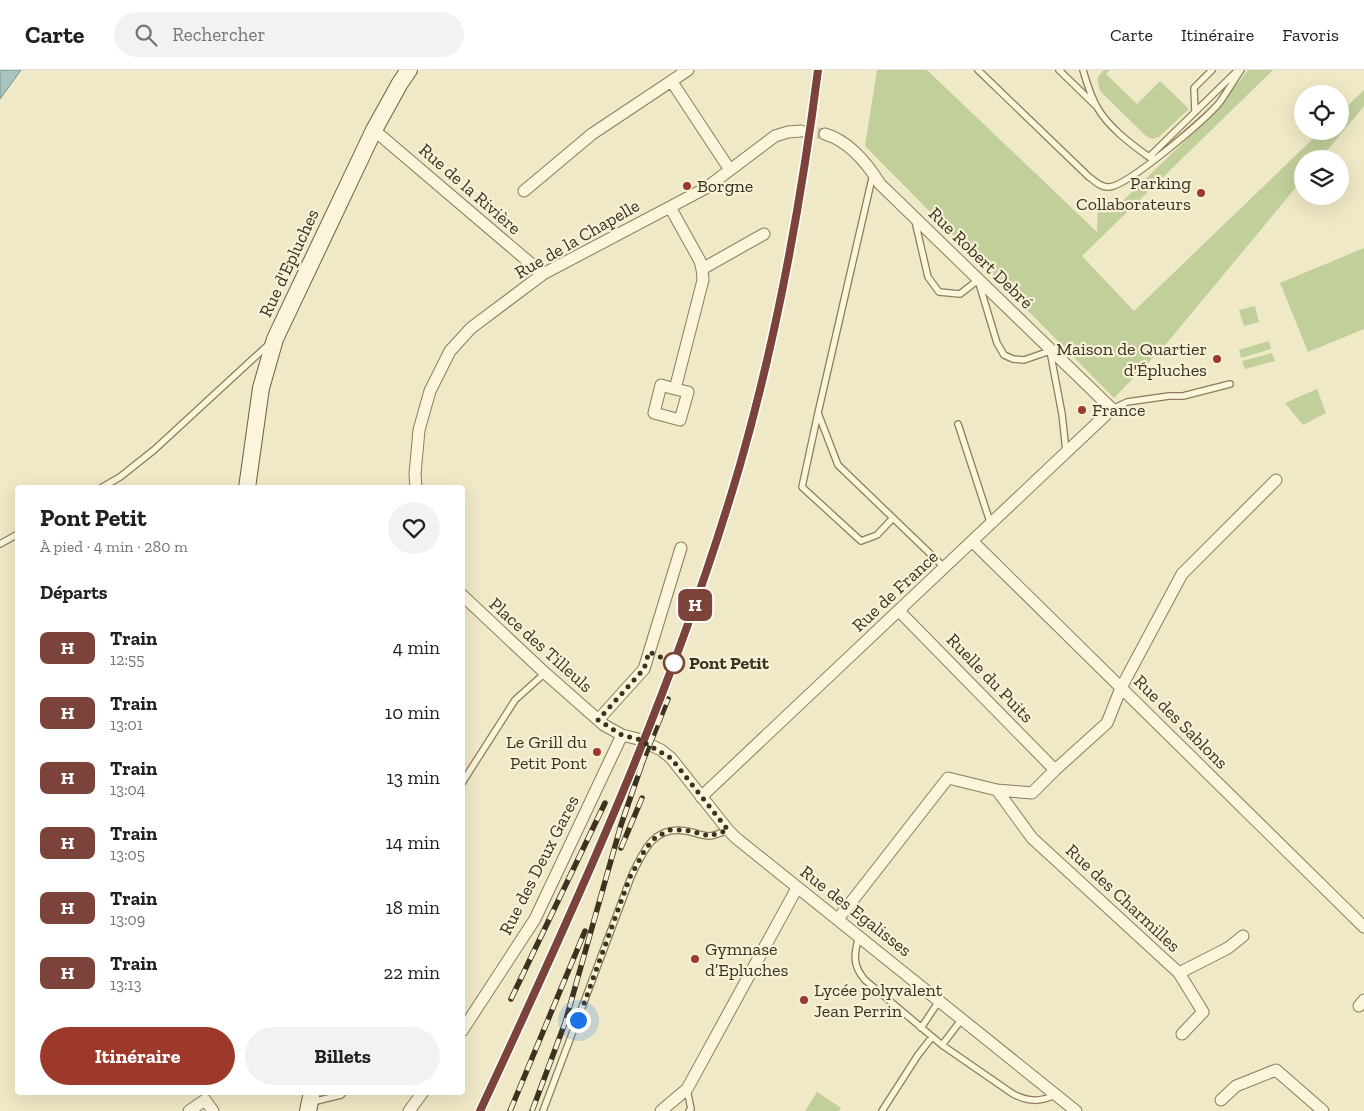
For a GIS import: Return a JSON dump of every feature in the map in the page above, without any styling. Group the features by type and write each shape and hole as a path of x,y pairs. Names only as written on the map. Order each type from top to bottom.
{"street":[{"name":"Rue d'Epluches","path":"247,485 261,388 275,339 374,130 409,70"},
{"path":"524,191 592,134 688,70"},
{"path":"672,82 730,170"},
{"name":"Rue de la Rivière","path":"374,130 543,274"},
{"name":"Rue de la Chapelle","path":"416,485 419,430 430,391 450,352 471,328 543,274 706,188 775,136 801,131"},
{"name":"Rue Robert Debré","path":"825,134 836,138 850,147 880,184 1112,409"},
{"path":"670,207 702,269 702,280 675,388"},
{"path":"702,269 764,234"},
{"name":"Rue de France","path":"701,797 1112,409"},
{"path":"838,919 948,778 997,790 1032,792 1107,723 1121,688 1182,574 1276,480"},
{"name":"Rue des Sablons","path":"973,542 1364,927"},
{"path":"598,720 644,669 681,548"},
{"name":"Place des Tilleuls","path":"465,599 598,720 622,735"},
{"name":"Ruelle du Puits","path":"900,611 1055,770"},
{"name":"Rue des Egalisses","path":"622,735 638,739 671,758 728,830 797,888 1076,1111"},
{"name":"Rue des Deux Gares","path":"465,1026 535,919 622,735"},
{"name":"Rue des Charmilles","path":"997,790 1032,838 1179,973 1203,1012 1182,1034"},
{"path":"660,1111 687,1089 797,888"},
{"path":"1179,973 1228,948 1243,936"},
{"path":"1222,1100 1236,1086 1276,1070 1323,1111"},
{"path":"408,1111 421,1095"},
{"path":"189,1111 206,1096 213,1111"}],"lane":[{"path":"978,70 1089,177 1104,187 1111,187 1139,172 1185,136 1219,103 1239,70"},
{"path":"1059,70 1098,108"},
{"path":"1083,70 1089,90 1105,119 1149,157 1158,157"},
{"path":"1195,112 1194,88 1212,70"},
{"path":"1149,157 1239,70"},
{"path":"873,173 802,487 861,541 877,535 894,518"},
{"path":"914,217 928,277 939,292 960,294 978,280 997,343 1004,355 1013,359 1024,360 1050,350 1062,414 1066,453"},
{"path":"107,485 120,478 154,450 275,339"},
{"path":"1112,409 1127,402 1182,396 1230,384"},
{"path":"818,414 838,464 944,568"},
{"path":"958,424 991,525"},
{"path":"0,544 15,536"},
{"path":"465,778 515,700 546,673"},
{"path":"543,1111 630,877 646,848 656,837 670,830 685,830 710,836 728,830"},
{"path":"859,936 855,951 858,972 932,1037 1023,1099 1045,1100 1055,1095"},
{"path":"921,1028 938,1001"},
{"path":"942,1045 962,1019"},
{"path":"882,1111 918,1055 932,1037"},
{"path":"687,1089 691,1109 689,1111"},
{"path":"310,1102 341,1095"}],"green space":[{"path":"877,70 927,70 1097,232 1098,202 1110,213 1211,116 1248,70 1273,70 1082,256 1134,311 1294,157 1294,190 1166,344 1114,398 865,146"},
{"path":"1104,70 1110,70 1106,74 1137,104 1160,81 1189,109 1159,137 1152,139 1146,136 1100,91 1097,78"},
{"path":"1364,90 1364,106 1349,124 1349,104"},
{"path":"1312,140 1336,140 1327,150 1301,150"},
{"path":"1364,248 1364,329 1308,352 1280,283"},
{"path":"1255,306 1259,322 1244,326 1239,310"},
{"path":"1269,341 1271,349 1241,358 1239,350"},
{"path":"1272,353 1275,361 1245,369 1242,361"},
{"path":"1317,389 1326,413 1303,425 1285,403"},
{"path":"817,1092 841,1108 839,1111 805,1111"}],"water":[{"path":"0,70 21,70 0,99"}],"tunnel":[{"path":"801,131 825,134"}],"railway":[{"path":"480,1111 553,953 622,793 686,631 714,548 740,465 776,319 796,220 818,70"},
{"path":"641,766 668,699"},
{"path":"532,1111 565,1023 621,825 643,761"},
{"path":"621,848 642,798"},
{"path":"511,999 605,803"},
{"path":"510,1111 585,931"}],"train":[{"name":"H","path":"480,1111 547,965 642,746 701,588 739,468 783,290 804,174 818,70"}],"place":[{"name":"Borgne","path":"687,186"},
{"name":"Parking Collaborateurs","path":"1201,193"},
{"name":"Maison de Quartier d'Épluches","path":"1217,359"},
{"name":"France","path":"1082,410"},
{"name":"Pont Petit","path":"674,663"},
{"name":"Le Grill du Petit Pont","path":"597,752"},
{"name":"Gymnase d’Epluches","path":"695,959"},
{"name":"Lycée polyvalent Jean Perrin","path":"804,1000"}],"route":[{"path":"578,1020 630,877 646,848 656,837 670,830 685,830 710,836 728,830 671,758 661,750 638,739 622,735 598,720 644,669 649,652 674,663"}]}
